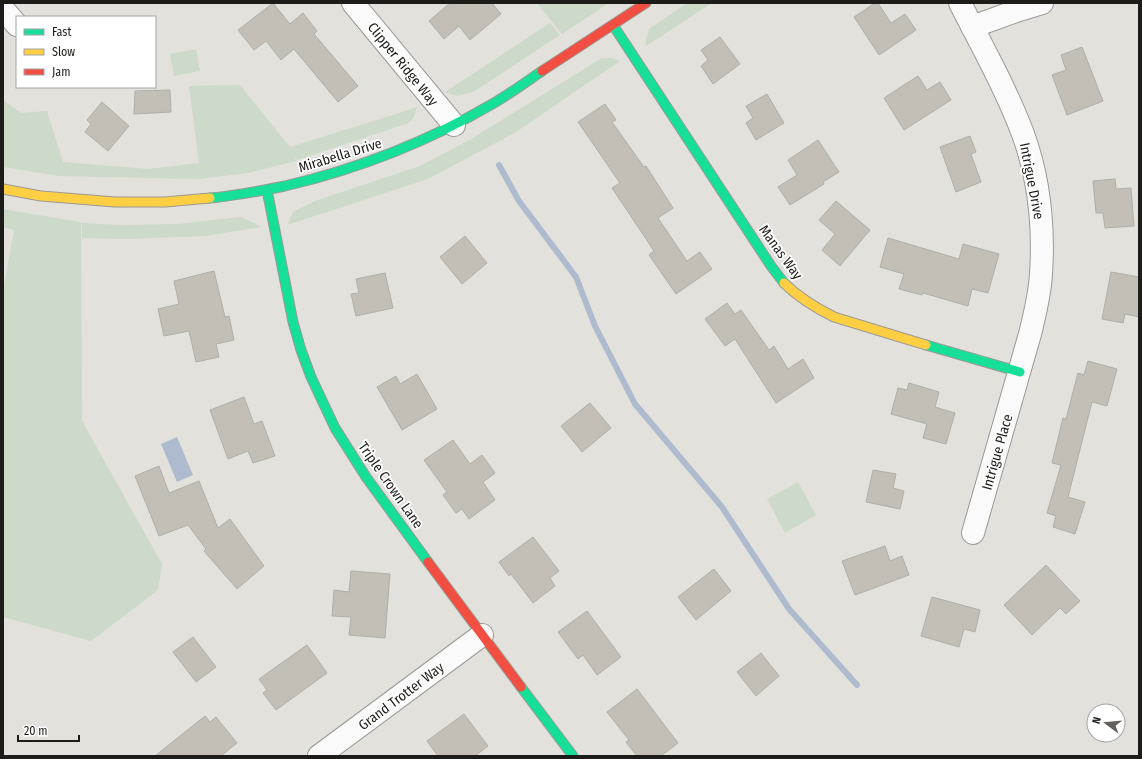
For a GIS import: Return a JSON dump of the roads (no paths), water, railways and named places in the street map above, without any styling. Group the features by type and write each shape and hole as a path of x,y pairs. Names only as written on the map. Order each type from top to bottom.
{"street":[{"name":"Clipper Ridge Way","path":"353,3 454,125"},
{"name":"Mirabella Drive","path":"3,189 85,201 124,203 193,201 267,190 326,176 388,156 421,142 488,107 646,3"},
{"name":"Intrigue Drive","path":"960,3 1010,102 1023,135 1033,170 1040,204 1042,240 1041,275 1030,334 1020,372"},
{"path":"972,27 1042,3"},
{"path":"3,9 16,24"},
{"name":"Manas Way","path":"613,25 771,266 780,279 793,292 820,310 848,322 1020,372"},
{"name":"Triple Crown Lane","path":"267,190 293,322 311,377 335,428 366,477 573,756"},
{"name":"Intrigue Place","path":"973,533 1020,372"},
{"name":"Grand Trotter Way","path":"319,756 482,635"}],"water":[{"path":"177,437 193,475 177,482 161,444"}],"waterway":[{"path":"499,165 519,201 576,277 595,326 635,404 722,507 789,609 857,685"}]}
